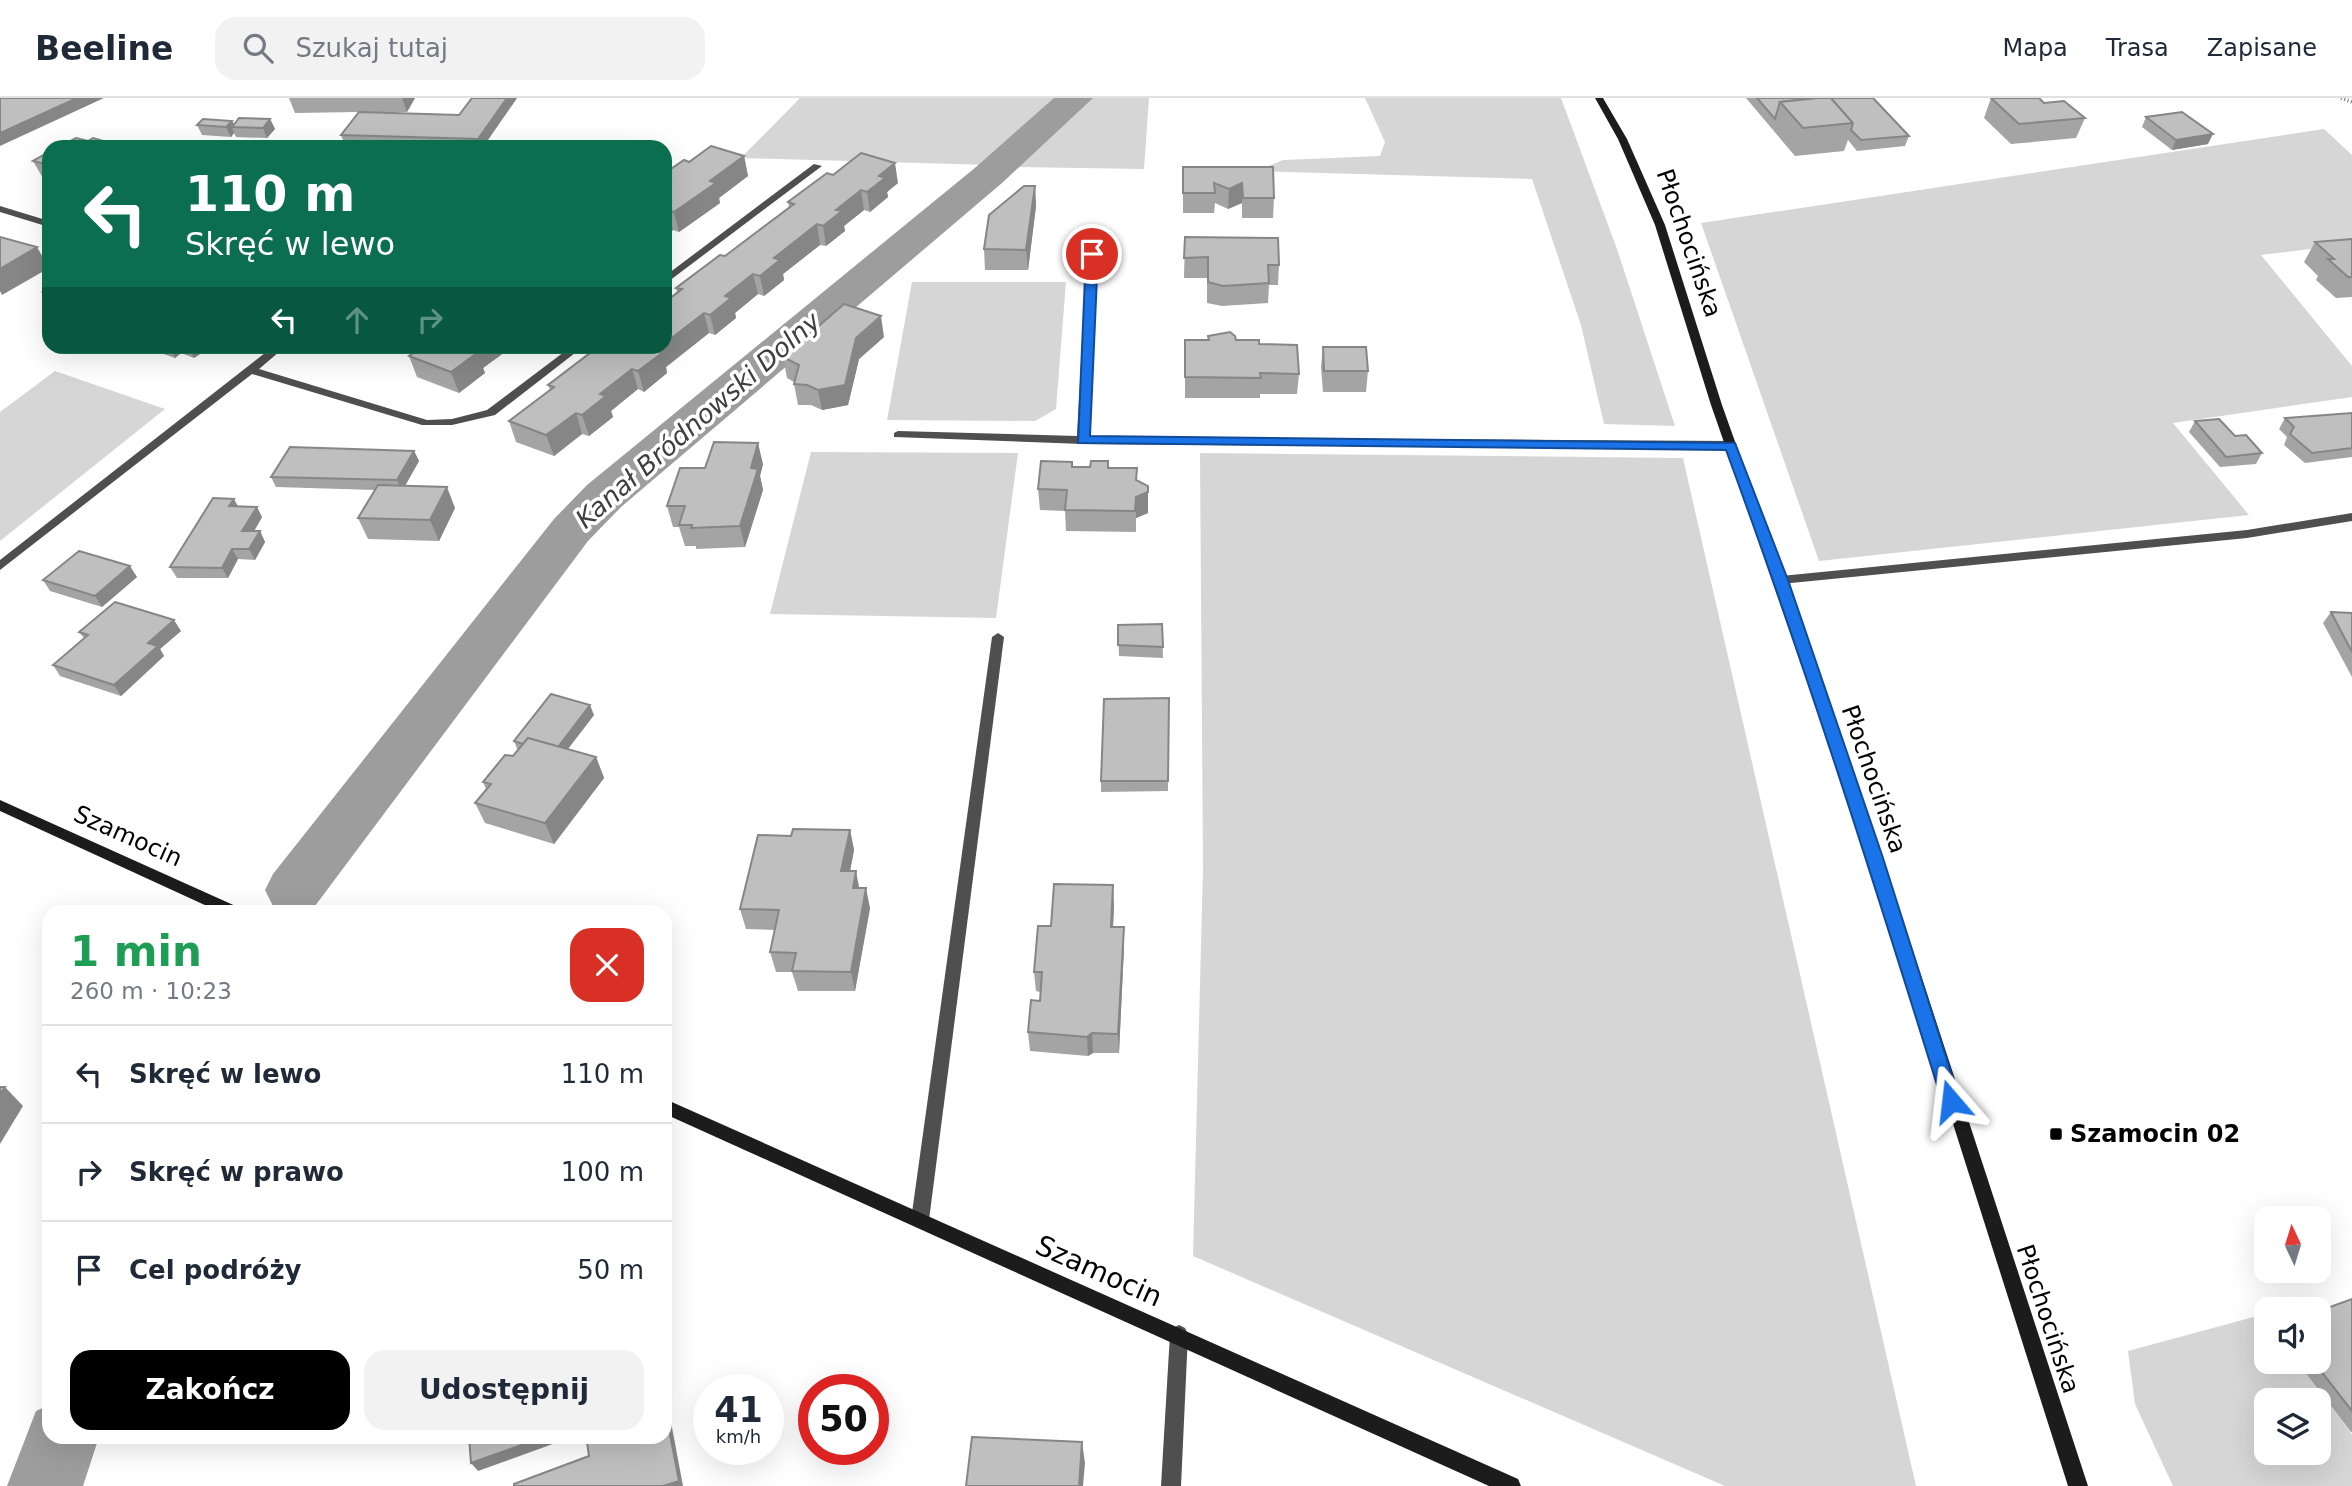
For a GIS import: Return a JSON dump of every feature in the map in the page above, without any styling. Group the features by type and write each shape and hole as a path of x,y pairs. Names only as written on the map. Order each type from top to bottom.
{"main road":[{"name":"Płochocińska","path":"1599,98 1621,132 1656,215 1731,446 1781,580 1874,855 1966,1150 2078,1486"},
{"name":"Szamocin","path":"0,805 220,905"},
{"name":"Szamocin","path":"672,1109 1179,1334 1511,1486"}],"lane":[{"path":"672,276 817,166"},
{"path":"0,209 42,222"},
{"path":"1083,440 1092,254"},
{"path":"0,566 271,354"},
{"path":"251,370 426,423 452,422 491,413 568,354"},
{"path":"898,435 1083,440 1731,446"},
{"path":"1781,580 2247,534 2352,517"},
{"path":"920,1220 998,637"},
{"path":"1171,1486 1179,1334"}],"path":[{"path":"2341,98 2352,102"}],"shaded area":[{"path":"800,98 1149,98 1144,169 1009,167 624,489 595,518 304,901 278,894 568,520 714,393 991,165 741,158"},
{"path":"1365,98 1561,98 1617,249 1675,426 1604,424 1581,325 1532,179 1256,171 1283,160 1380,156 1385,142"},
{"path":"2324,129 2352,155 2352,244 2261,255 2352,366 2352,397 2173,423 2249,515 1819,561 1701,223"},
{"path":"912,282 1066,282 1056,409 1035,421 887,420"},
{"path":"55,371 165,409 0,541 0,412"},
{"path":"811,452 1018,453 996,618 770,614"},
{"path":"1200,453 1683,458 1916,1486 1725,1486 1193,1256 1203,868"},
{"path":"2254,1317 2254,1374 2306,1374 2317,1388 2254,1388 2254,1465 2331,1465 2331,1407 2352,1434 2352,1486 2173,1486 2135,1404 2128,1351"},
{"path":"42,1436 42,1444 82,1444 67,1486 24,1486"}],"building":[{"path":"0,98 77,98 0,133"},
{"path":"472,98 507,98 478,139 341,135 359,112 459,115"},
{"path":"1757,98 1818,98 1780,102 1775,119"},
{"path":"1831,98 1853,123 1803,128 1780,102"},
{"path":"1831,98 1873,98 1909,136 1861,140 1851,130 1853,123"},
{"path":"1991,98 2039,98 2044,103 2064,101 2085,118 2019,124"},
{"path":"2182,112 2213,134 2176,140 2146,117"},
{"path":"239,118 270,119 263,128 232,127"},
{"path":"203,119 232,121 226,127 197,125"},
{"path":"711,146 744,156 710,181 716,183 674,212 672,168 684,160 689,162"},
{"path":"861,153 895,163 879,176 885,178 867,192 861,190 836,210 842,211 823,226 817,224 774,258 780,260 760,276 753,274 725,296 731,298 710,315 704,313 672,338 672,297 682,289 676,288 720,255 725,256 794,204 788,202 827,173 833,175"},
{"path":"42,156 42,163 33,161"},
{"path":"1183,167 1273,167 1274,198 1243,198 1242,183 1229,189 1214,183 1215,193 1183,193"},
{"path":"1024,186 1035,186 1026,250 984,249 989,215"},
{"path":"0,237 37,247 0,269"},
{"path":"1185,237 1278,238 1279,265 1268,265 1269,283 1223,286 1208,282 1208,257 1184,258"},
{"path":"2352,239 2352,277 2348,277 2328,259 2334,259 2315,242"},
{"path":"844,304 881,316 856,338 845,385 818,390 807,385 794,384 799,365 783,357"},
{"path":"1230,332 1236,340 1259,340 1259,344 1297,345 1299,374 1260,373 1261,378 1185,377 1185,340 1209,340 1208,336"},
{"path":"1323,347 1366,347 1368,371 1324,371"},
{"path":"412,354 476,354 451,372 409,356"},
{"path":"589,354 661,354 638,371 632,369 600,394 606,396 582,415 576,413 546,435 509,421 554,387 548,385"},
{"path":"2352,413 2352,448 2312,453 2290,434 2294,427 2285,418"},
{"path":"2219,419 2235,436 2246,435 2262,453 2226,457 2195,421"},
{"path":"714,442 758,443 751,468 758,469 740,526 691,528 692,525 679,525 685,506 667,506 680,468 705,468"},
{"path":"290,447 414,451 397,480 271,477"},
{"path":"1041,461 1072,462 1072,467 1090,467 1091,461 1108,461 1108,468 1137,468 1136,480 1148,486 1148,492 1136,497 1135,511 1065,510 1067,490 1038,489"},
{"path":"378,485 447,487 430,520 358,518"},
{"path":"213,498 234,499 229,506 257,507 242,531 260,531 249,549 232,549 222,568 170,567"},
{"path":"79,551 130,566 95,596 43,580"},
{"path":"115,602 174,620 148,643 158,646 114,685 53,665 88,635 79,632"},
{"path":"2331,612 2352,613 2352,652"},
{"path":"1162,624 1163,647 1118,645 1118,625"},
{"path":"551,694 590,705 558,747 528,738 523,744 514,741"},
{"path":"1169,698 1168,781 1101,781 1104,699"},
{"path":"528,738 596,757 545,823 475,803 491,784 483,782 505,755 513,756"},
{"path":"793,829 850,830 841,871 856,871 853,888 866,888 851,972 792,971 796,953 770,952 779,910 740,909 758,835 791,836"},
{"path":"1054,884 1113,885 1111,927 1124,927 1118,1034 1092,1033 1087,1037 1028,1032 1031,1000 1040,1001 1042,972 1034,972 1038,926 1051,926"},
{"path":"2352,1299 2352,1411 2323,1374 2331,1374 2331,1307"},
{"path":"972,1437 1082,1442 1079,1486 966,1486"},
{"path":"470,1444 524,1444 471,1463"},
{"path":"587,1444 672,1444 679,1481 663,1486 514,1486 589,1456"}],"waterway":[{"name":"Kanał Bródnowski Dolny","path":"294,890 571,530 604,496 989,175 1075,98"},
{"name":"Kanał Bródnowski Dolny","path":"45,1486 60,1444"}],"place":[{"name":"Szamocin 02","path":"2056,1134"}],"route":[{"path":"1092,254 1083,440 1731,446 1781,580 1874,855 1951,1101"}]}
